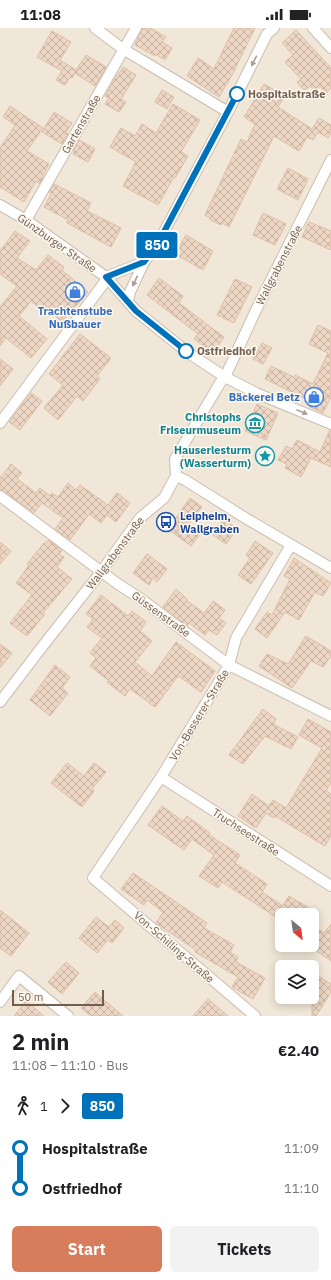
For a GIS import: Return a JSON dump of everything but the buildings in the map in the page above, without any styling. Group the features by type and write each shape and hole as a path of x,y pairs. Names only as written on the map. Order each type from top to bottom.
{"street":[{"path":"95,28 123,49 228,112"},
{"name":"Gartenstraße","path":"26,220 136,28"},
{"path":"313,28 331,48"},
{"path":"128,301 130,292 144,262 157,245 271,30"},
{"name":"Wallgrabenstraße","path":"0,702 102,572 140,518 164,498 176,476 175,459 225,377 256,310 331,160"},
{"name":"Günzburger Straße","path":"0,205 26,220 106,277 148,321 179,346 225,377 256,393 331,424"},
{"path":"0,423 104,283 106,277 144,262"},
{"path":"176,476 185,480 247,520 331,568"},
{"name":"Güssenstraße","path":"0,496 102,572 141,598 229,665 331,716"},
{"name":"Von-Besserer-Straße","path":"93,878 161,777 229,665 236,638 291,545"},
{"name":"Truchseestraße","path":"161,777 331,886"},
{"name":"Von-Schilling-Straße","path":"93,878 255,1016"},
{"path":"0,1002 19,976 68,1016"}],"shaded area":[{"path":"0,28 331,28 331,1016 0,1016"}],"bus line":[{"name":"850","path":"186,351 136,311 106,277 144,262 157,245 237,94"}],"place":[{"name":"Hospitalstraße","path":"237,94"},
{"name":"Trachtenstube Nußbauer","path":"75,292"},
{"name":"Ostfriedhof","path":"186,351"},
{"name":"Bäckerei Betz","path":"314,397"},
{"name":"Christophs Friseurmuseum","path":"255,423"},
{"name":"Hauserlesturm (Wasserturm)","path":"265,456"},
{"name":"Leipheim, Wallgraben","path":"166,522"}]}
